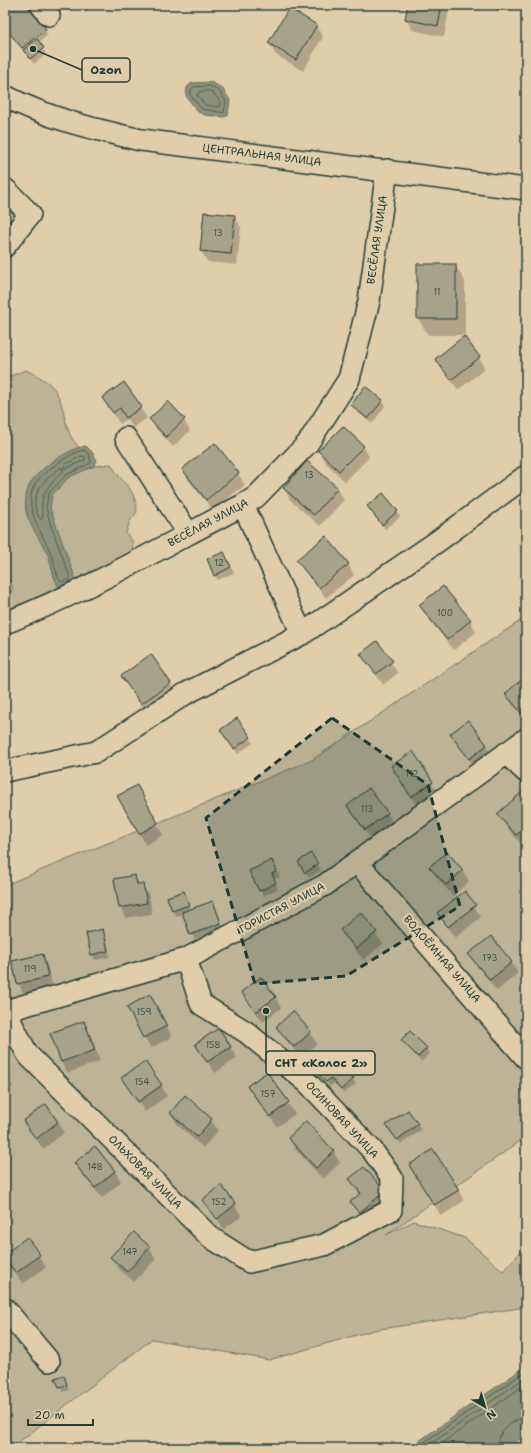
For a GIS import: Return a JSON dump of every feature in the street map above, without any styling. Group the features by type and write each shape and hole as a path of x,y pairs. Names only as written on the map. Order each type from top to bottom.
{"street":[{"name":"ЦЕНТРАЛЬНАЯ УЛИЦА","path":"5,96 32,110 79,126 141,140 387,170 526,189"},
{"name":"ВЕСЁЛАЯ УЛИЦА","path":"5,623 48,606 243,505 256,497 308,443 349,379 369,301 387,170"},
{"path":"5,189 30,214 5,246"},
{"path":"126,438 188,533"},
{"path":"5,771 96,752 185,694 302,634 438,540 526,476"},
{"path":"243,505 302,634"},
{"name":"ГОРИСТАЯ УЛИЦА","path":"5,1011 186,958 324,885 526,739"},
{"path":"506,753 526,772"},
{"name":"ВОДОЁМНАЯ УЛИЦА","path":"356,862 526,1058"},
{"name":"ОСИНОВАЯ УЛИЦА","path":"186,958 201,1004 246,1032 308,1084 372,1150 392,1178 391,1210 324,1245"},
{"name":"ОЛЬХОВАЯ УЛИЦА","path":"5,1011 28,1055 210,1237 249,1262 324,1245"},
{"path":"5,1309 49,1361"}],"highlighted area":[{"path":"332,718 428,785 460,906 346,976 255,984 206,818"}],"shaded area":[{"path":"26,370 43,379 56,392 62,406 70,435 79,447 59,457 41,471 34,479 26,499 27,516 47,552 59,587 28,605 10,608 6,599 13,588 5,573 5,378"},
{"path":"111,464 131,490 136,503 137,512 130,521 126,533 133,542 132,552 102,566 83,579 75,578 50,508 52,495 69,477 94,466"},
{"path":"526,617 526,1137 386,1235 414,1221 465,1238 503,1271 526,1246 526,1307 374,1330 269,1360 152,1339 11,1448 5,1448 5,885 312,760"},
{"path":"526,1431 526,1448 510,1448"}],"water":[{"path":"211,82 222,88 230,100 228,115 225,117 205,115 198,112 186,96 187,87 192,83"},
{"path":"86,446 96,459 94,466 69,477 52,495 50,508 75,578 72,583 59,587 48,555 28,516 26,510 26,494 33,480 46,467 62,455"},
{"path":"526,1366 526,1431 510,1448 409,1448"}],"building":[{"path":"13,5 26,5 46,29 22,48 5,28 5,12"},
{"path":"408,5 442,5 438,26 405,19"},
{"path":"289,8 317,25 296,60 268,43"},
{"path":"37,39 44,48 30,59 23,50"},
{"path":"204,212 235,215 231,254 200,251"},
{"path":"417,264 456,264 456,319 417,319"},
{"path":"526,273 526,309 525,309"},
{"path":"464,336 480,357 451,380 435,359"},
{"path":"124,382 142,407 126,418 120,408 113,413 102,398"},
{"path":"365,386 383,400 368,419 351,405"},
{"path":"168,401 185,419 166,437 149,419"},
{"path":"343,426 364,446 339,471 318,451"},
{"path":"215,443 239,473 206,500 182,469"},
{"path":"307,461 338,488 314,515 283,488"},
{"path":"383,493 398,511 382,525 367,506"},
{"path":"326,536 349,564 319,588 296,560"},
{"path":"224,552 231,567 214,576 207,559"},
{"path":"443,586 471,620 447,640 419,605"},
{"path":"377,641 393,661 376,674 360,654"},
{"path":"151,654 171,683 141,704 121,676"},
{"path":"526,676 526,710 522,713 505,694"},
{"path":"237,718 251,737 234,749 220,730"},
{"path":"468,720 487,745 469,759 450,734"},
{"path":"413,751 433,782 411,797 391,766"},
{"path":"137,785 158,823 139,834 117,796"},
{"path":"369,788 388,813 365,830 347,806"},
{"path":"522,792 526,797 526,827 516,835 497,814"},
{"path":"447,852 463,870 446,885 429,867"},
{"path":"311,853 318,864 305,873 298,862"},
{"path":"272,860 277,871 272,874 276,883 259,891 249,871"},
{"path":"135,875 137,884 143,884 147,903 119,908 114,879"},
{"path":"184,891 189,905 172,911 167,897"},
{"path":"465,891 476,905 448,927 437,913"},
{"path":"213,901 221,923 190,935 182,912"},
{"path":"361,912 377,932 356,949 340,930"},
{"path":"103,929 108,951 91,955 86,933"},
{"path":"491,936 512,962 490,980 468,954"},
{"path":"43,954 48,977 17,984 12,961"},
{"path":"261,977 276,997 256,1012 241,992"},
{"path":"150,994 167,1026 143,1038 127,1007"},
{"path":"293,1011 311,1032 294,1047 276,1027"},
{"path":"84,1021 95,1050 61,1062 50,1033"},
{"path":"219,1028 231,1047 207,1062 195,1044"},
{"path":"410,1031 427,1048 418,1057 401,1040"},
{"path":"337,1059 354,1078 341,1090 331,1078 326,1082 319,1075"},
{"path":"145,1061 162,1085 138,1102 121,1078"},
{"path":"267,1072 289,1102 270,1117 247,1086"},
{"path":"185,1095 212,1119 197,1137 170,1113"},
{"path":"46,1104 58,1122 36,1139 23,1121"},
{"path":"408,1110 418,1124 397,1140 386,1125"},
{"path":"306,1121 334,1151 316,1168 288,1138"},
{"path":"95,1146 115,1171 95,1188 74,1163"},
{"path":"433,1149 459,1190 434,1205 409,1165"},
{"path":"364,1167 385,1191 359,1213 350,1202 361,1193 349,1179"},
{"path":"221,1185 236,1204 217,1219 202,1200"},
{"path":"134,1232 150,1247 127,1272 110,1257"},
{"path":"27,1237 40,1255 16,1273 5,1259 5,1254"},
{"path":"64,1375 67,1385 59,1387 55,1378"}],"place":[{"name":"Ozon","path":"33,49"},
{"name":"СНТ «Колос 2»","path":"266,1011"}]}
